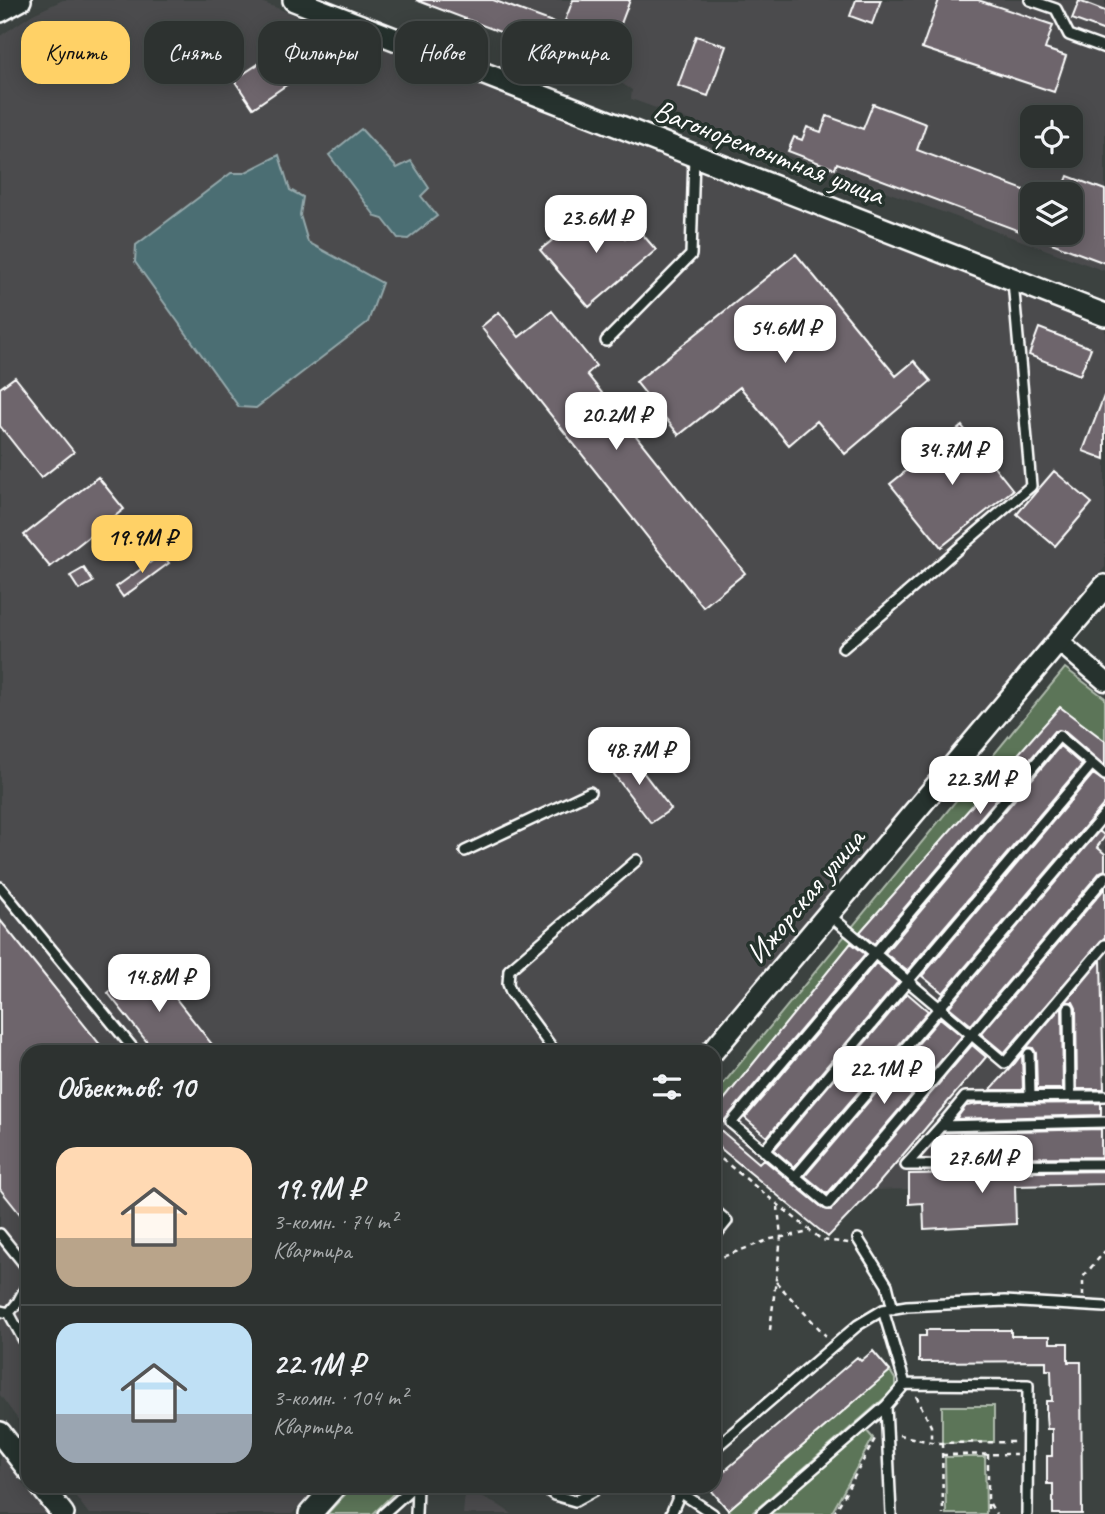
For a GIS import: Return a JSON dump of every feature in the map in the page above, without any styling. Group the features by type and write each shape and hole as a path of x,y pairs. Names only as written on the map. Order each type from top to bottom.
{"street":[{"path":"0,11 20,0"},
{"name":"Вагоноремонтная улица","path":"294,0 1105,315"},
{"name":"Ижорская улица","path":"718,1045 1105,586"},
{"path":"1058,641 1105,681"},
{"path":"0,1433 21,1460"},
{"path":"310,1514 329,1493"}],"lane":[{"path":"1030,0 1056,9 1069,35 1105,48"},
{"path":"606,341 691,255 694,154"},
{"path":"843,648 1031,486 1013,279"},
{"path":"1105,775 1059,736 731,1123 828,1205 1105,877"},
{"path":"764,1151 1092,764"},
{"path":"465,851 590,792"},
{"path":"795,1177 1105,814"},
{"path":"550,1045 511,992 508,984 509,970 637,860"},
{"path":"0,887 130,1045"},
{"path":"828,914 1005,1063 1105,945"},
{"path":"1069,1008 1070,1096"},
{"path":"1029,1054 1030,1097"},
{"path":"1105,1096 965,1097 906,1166 1105,1164"},
{"path":"942,1126 1105,1122"},
{"path":"0,1234 21,1260"},
{"path":"761,1514 887,1411 905,1384 888,1309 887,1285 858,1239"},
{"path":"21,1296 18,1302 4,1312 21,1338"},
{"path":"721,1442 858,1325 888,1309 1004,1301 1105,1307"},
{"path":"905,1384 1028,1385 1027,1514"},
{"path":"887,1411 891,1514"},
{"path":"383,1514 407,1493"},
{"path":"415,1493 416,1514"},
{"path":"551,1493 575,1501 590,1493"},
{"path":"671,1514 679,1493"},
{"path":"686,1493 713,1514"}],"path":[{"path":"721,1159 822,1240 847,1244 858,1239"},
{"path":"771,1330 781,1237 778,1207"},
{"path":"721,1257 771,1239 811,1232"},
{"path":"1082,1306 1083,1277 1105,1251"},
{"path":"776,1282 835,1346"},
{"path":"721,1361 721,1379"},
{"path":"905,1384 915,1392 932,1426 931,1442"},
{"path":"834,1514 887,1411"},
{"path":"888,1432 942,1443 1027,1442"},
{"path":"942,1443 943,1514"},
{"path":"988,1454 988,1514"},
{"path":"942,1455 1028,1454"},
{"path":"988,1501 996,1514"}],"shaded area":[{"path":"63,0 256,0 311,21 258,21 258,84 381,84 381,48 395,53 395,84 475,84 1105,321 1105,567 706,1045 21,1045 21,1424 0,1395 0,36 21,22 21,84 130,84 130,21 22,21"},
{"path":"413,0 1105,0 1105,271 1033,245 1083,245 1083,182 1020,182 1020,240 631,99 632,90 623,84 632,84 632,21 502,21 502,33 488,28 488,21 469,21"},
{"path":"1060,707 1105,741 1105,1184 874,1190 828,1237 721,1149 721,1103 862,930"},
{"path":"0,1454 21,1481 21,1493 31,1493 47,1514 0,1514"},
{"path":"73,1493 312,1493 292,1514 89,1514"},
{"path":"465,1493 470,1493 494,1502 512,1514 463,1514"}],"green space":[{"path":"1065,668 1105,698 1105,741 1060,707 862,930 721,1103 721,1086"},
{"path":"890,1371 895,1379 895,1389 752,1513 734,1514 728,1510"},
{"path":"942,1406 994,1406 994,1442 942,1443"},
{"path":"865,1429 873,1438 831,1514 764,1514"},
{"path":"945,1457 985,1457 986,1514 946,1514"},
{"path":"346,1493 394,1493 373,1514 327,1514"}],"water":[{"path":"361,129 397,168 411,161 429,188 421,196 437,216 408,239 398,238 383,219 376,217 329,155"},
{"path":"279,155 290,190 303,197 300,215 308,242 382,283 368,322 256,408 239,407 135,262 136,245 231,173 244,173"}],"building":[{"path":"416,0 493,0 550,21 502,21 502,33 488,27 488,21 471,21"},
{"path":"573,0 630,0 622,21 565,21"},
{"path":"856,0 881,0 872,24 850,16"},
{"path":"939,0 978,0 1053,25 1045,49 1066,56 1054,92 922,48"},
{"path":"1079,1 1105,11 1105,31 1072,19"},
{"path":"696,36 726,46 708,96 678,86"},
{"path":"258,64 258,84 288,84 253,108 237,84 244,84 244,73"},
{"path":"873,104 926,124 917,150 1020,189 1020,231 837,163 835,169 788,151 794,137 802,140 807,127 821,132 827,116 863,129"},
{"path":"1068,176 1105,190 1105,263 1057,245 1083,245 1083,182 1066,182"},
{"path":"597,205 625,238 637,228 656,250 589,307 540,250"},
{"path":"796,254 896,376 914,361 931,381 845,454 817,421 789,445 740,387 679,435 636,382"},
{"path":"552,311 596,366 587,374 745,573 703,607 481,327 499,312 519,337"},
{"path":"1039,328 1091,348 1080,375 1029,355"},
{"path":"15,377 74,452 41,478 0,426 0,388"},
{"path":"1105,396 1105,459 1083,451"},
{"path":"962,426 1013,490 941,547 890,484"},
{"path":"1054,471 1092,503 1055,546 1017,514"},
{"path":"98,477 124,509 50,567 24,535"},
{"path":"162,554 169,563 123,597 116,587"},
{"path":"84,568 93,582 79,590 70,576"},
{"path":"1060,707 1105,741 1105,766 1064,731 1054,731 874,944 860,932"},
{"path":"1060,746 1082,765 907,971 885,953"},
{"path":"627,751 671,809 651,823 607,765"},
{"path":"1093,774 1105,782 1105,803 943,993 922,976"},
{"path":"1099,831 1105,836 1097,847 1105,854 1105,870 1100,872 971,1025 949,1007"},
{"path":"1105,888 1105,937 1004,1053 981,1034"},
{"path":"0,920 100,1045 21,1045 21,1215 0,1189"},
{"path":"851,943 865,954 721,1124 721,1103"},
{"path":"1101,960 1104,1089 1077,1089 1076,1008 1073,1002 1066,1002"},
{"path":"147,962 212,1045 149,1045 108,993"},
{"path":"876,963 898,982 767,1137 745,1118"},
{"path":"907,993 928,1011 794,1167 774,1150"},
{"path":"1062,1006 1063,1089 1037,1089 1036,1053 1033,1048 1027,1047"},
{"path":"940,1018 962,1036 827,1194 805,1176"},
{"path":"972,1045 986,1057 873,1190 828,1237 721,1149 721,1131 759,1163 763,1159 824,1209 831,1210"},
{"path":"1022,1054 1023,1090 990,1090 1015,1063"},
{"path":"1101,1103 1101,1115 956,1119 966,1106 978,1104"},
{"path":"1101,1129 1101,1157 933,1158 944,1133"},
{"path":"1105,1171 1105,1184 1015,1186 1016,1224 924,1229 923,1203 909,1204 909,1174"},
{"path":"926,1330 1011,1330 1011,1336 1050,1336 1050,1343 1068,1343 1068,1362 1081,1362 1082,1514 1053,1514 1053,1484 1047,1484 1047,1456 1052,1456 1052,1429 1047,1429 1046,1401 1052,1401 1051,1370 1046,1370 1046,1361 919,1362 919,1336 926,1336"},
{"path":"873,1351 890,1371 728,1510 714,1493 721,1493 721,1474 857,1357 861,1361"}]}
